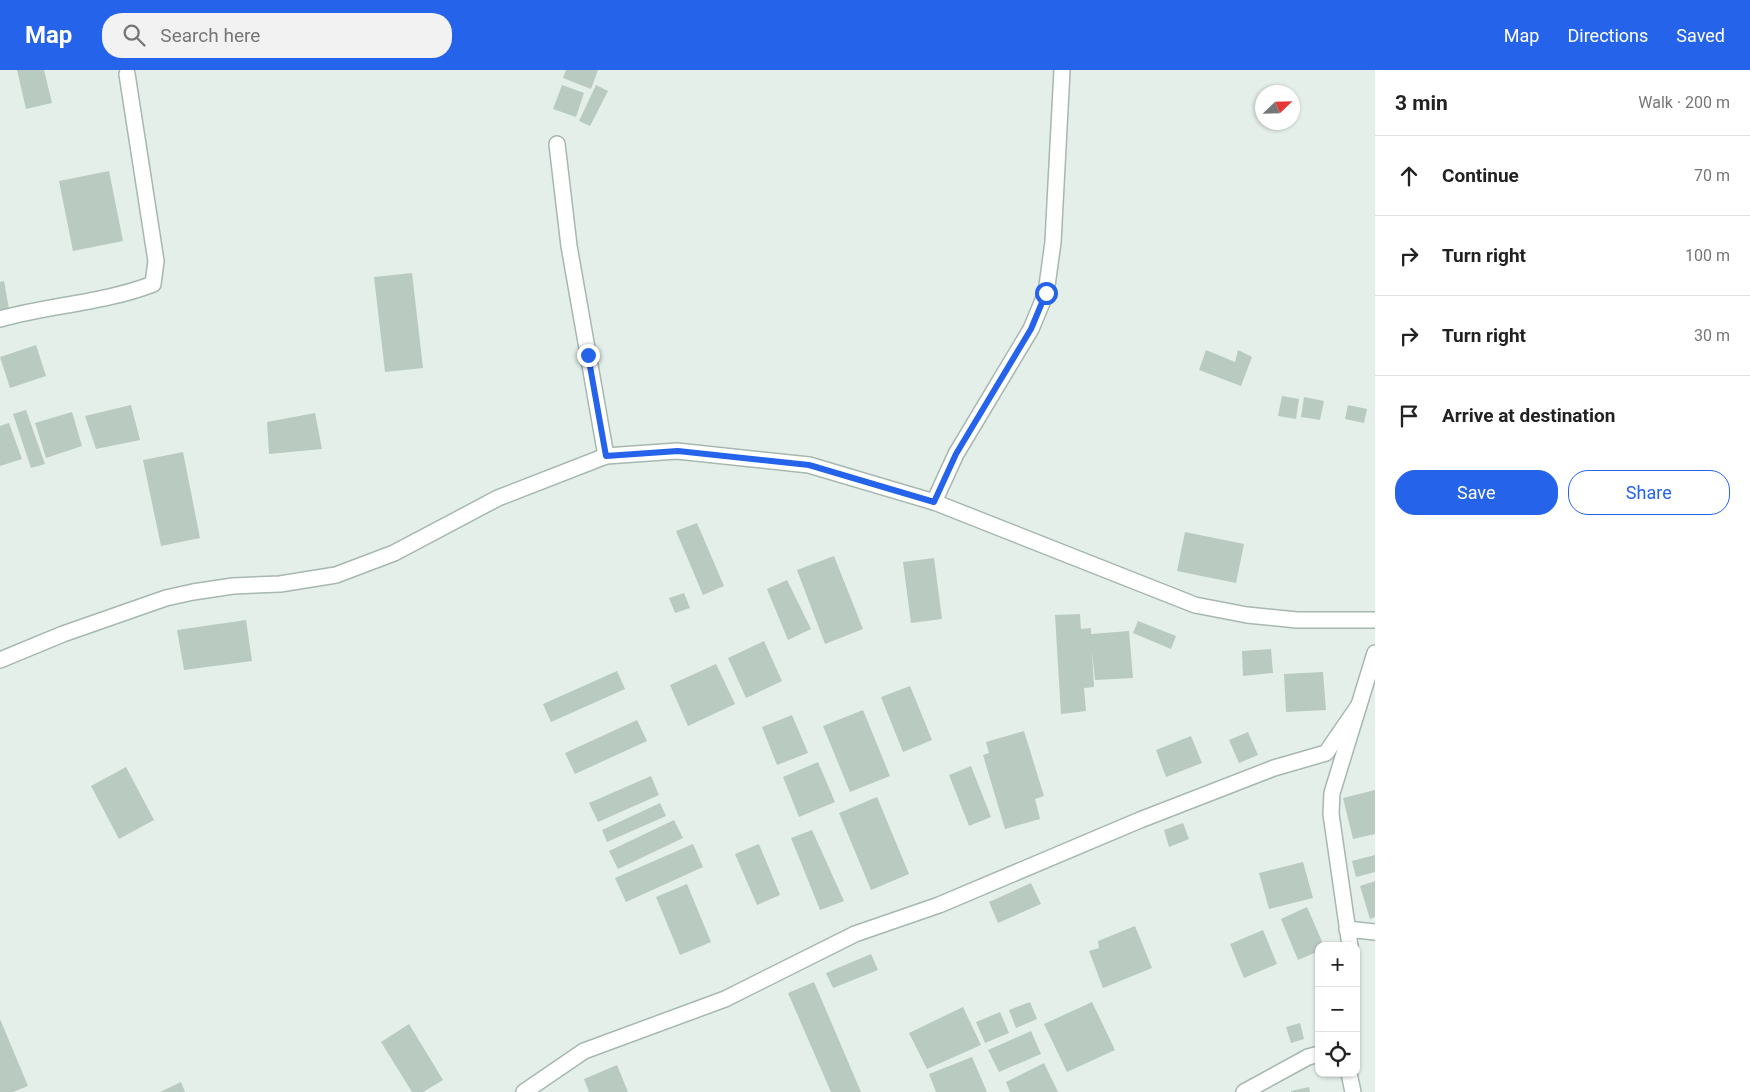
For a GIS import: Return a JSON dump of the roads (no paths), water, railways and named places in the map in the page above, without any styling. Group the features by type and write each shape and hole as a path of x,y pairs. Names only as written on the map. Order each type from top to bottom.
{"street":[{"path":"934,502 956,454 1031,329 1046,293 1054,242 1062,70"},
{"path":"0,319 104,298 153,284 156,261 126,74"},
{"path":"557,144 569,246 606,456"},
{"path":"0,660 63,634 166,598 201,590 233,586 280,584 336,575 394,553 498,498 606,456 678,451 809,465 934,502 1195,606 1247,615 1297,620 1375,620"},
{"path":"1349,942 1331,814 1332,794 1375,653"},
{"path":"524,1092 584,1051 725,998 855,934 939,906 1140,820 1274,768 1326,753 1359,705"},
{"path":"1347,929 1375,932"},
{"path":"1244,1092 1315,1055"},
{"path":"1349,1077 1353,1092"}]}
